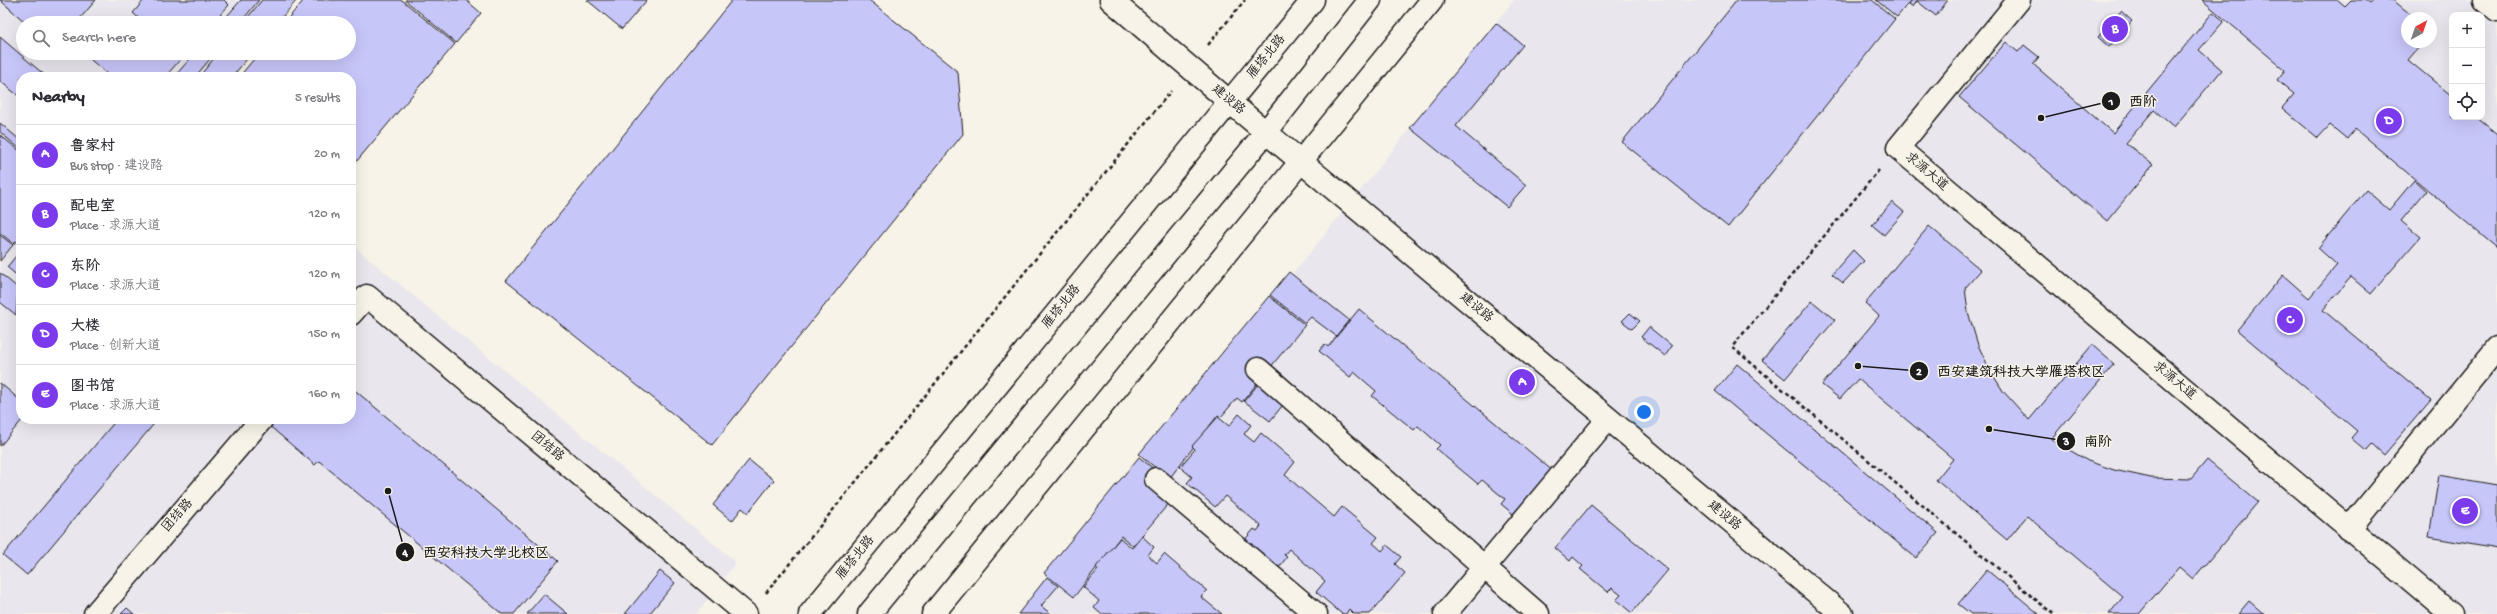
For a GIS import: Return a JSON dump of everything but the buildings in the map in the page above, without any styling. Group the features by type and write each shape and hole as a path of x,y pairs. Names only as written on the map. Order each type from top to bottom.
{"street":[{"name":"建设路","path":"1111,0 1231,103 1842,614"},
{"name":"雁塔北路","path":"810,614 1231,103 1313,0"},
{"path":"869,614 1266,132 1370,0"},
{"path":"933,614 1432,0"},
{"path":"1898,148 2019,0"},
{"path":"2485,0 2497,10"},
{"name":"求源大道","path":"1898,148 2451,614"},
{"name":"团结路","path":"356,308 367,296 746,614"},
{"path":"2349,529 2497,348"},
{"path":"1258,369 1538,614"},
{"path":"1445,614 1608,418"},
{"name":"团结路","path":"95,614 258,424"},
{"path":"1156,480 1316,614"}],"path":[{"path":"765,595 1245,0"},
{"path":"1898,148 1732,347 2054,614"}],"shaded area":[{"path":"0,0 270,0 257,16 16,16 16,60 220,60 211,72 16,72 16,424 356,424 356,248 736,562 696,614 0,614"},
{"path":"1514,0 2497,0 2497,614 1018,614"}],"place":[{"name":"配电室","path":"2115,29"},
{"name":"西阶","path":"2041,118"},
{"name":"大楼","path":"2389,121"},
{"name":"东阶","path":"2290,320"},
{"name":"西安建筑科技大学雁塔校区","path":"1858,366"},
{"name":"鲁家村","path":"1522,382"},
{"name":"南阶","path":"1989,429"},
{"name":"西安科技大学北校区","path":"388,491"},
{"name":"图书馆","path":"2465,511"}]}
